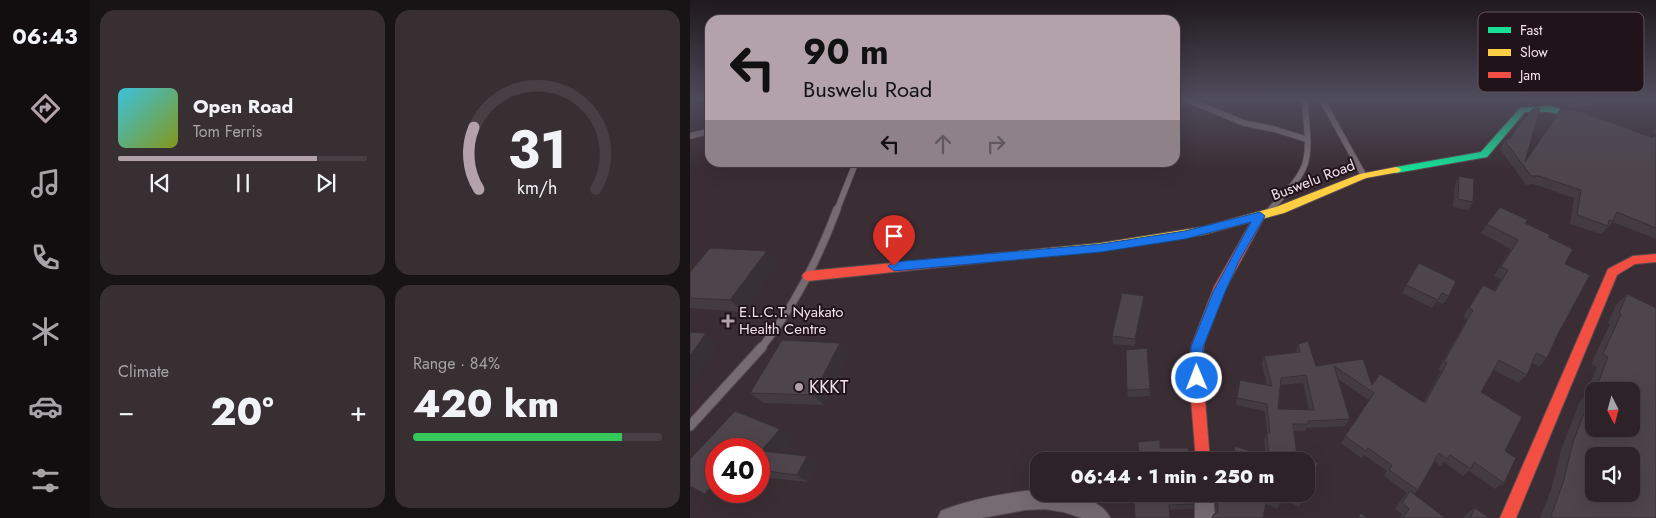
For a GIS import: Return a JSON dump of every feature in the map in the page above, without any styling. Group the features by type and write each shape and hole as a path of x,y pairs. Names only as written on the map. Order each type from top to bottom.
{"street":[{"name":"Buswelu Road","path":"808,276 1101,248 1185,235 1263,215 1302,202 1364,176 1484,155 1512,122"},
{"path":"1202,452 1195,362 1197,347 1234,260 1263,215"},
{"path":"1508,518 1612,272 1628,260 1641,256 1656,258"},
{"path":"948,518 989,506 1032,500 1064,502 1090,510 1100,518"},
{"path":"1204,502 1204,518"}],"lane":[{"path":"1241,122 1274,129 1306,139"},
{"path":"1263,215 1297,178 1305,164 1306,122"},
{"path":"1334,122 1364,176"},
{"path":"690,136 705,132"},
{"path":"690,426 731,384 775,331 808,276 854,167"}],"building":[{"path":"1522,122 1536,122 1525,162 1552,122 1610,122 1653,138 1654,136 1656,137 1656,228 1617,212 1613,221 1609,220 1608,226 1577,215 1581,190 1539,176 1531,176 1505,141 1512,137"},
{"path":"1459,176 1474,179 1473,202 1458,199"},
{"path":"1500,207 1528,220 1525,223 1573,249 1565,264 1590,275 1547,358 1536,353 1527,375 1499,360 1481,392 1522,417 1505,451 1516,458 1504,483 1474,462 1471,469 1450,455 1447,459 1439,453 1418,490 1389,470 1392,465 1368,448 1366,451 1345,436 1374,393 1334,366 1350,419 1308,421 1308,424 1293,424 1297,452 1269,452 1267,433 1270,433 1267,404 1237,398 1240,380 1272,386 1264,356 1300,352 1298,344 1308,341 1316,366 1363,359 1372,385 1380,374 1425,403 1447,363 1444,362 1473,310 1469,308 1483,285 1495,291 1508,270 1501,267 1518,240 1487,224","holes":["1306,375 1314,410 1278,409 1281,378"]},
{"path":"710,248 767,251 730,300 690,298 690,272"},
{"path":"1419,263 1456,281 1449,296 1442,293 1438,300 1406,285"},
{"path":"1122,293 1144,296 1135,339 1112,336"},
{"path":"1627,294 1656,308 1656,518 1553,518 1551,516 1563,483 1573,442 1585,410 1585,438 1640,438 1640,382 1598,382 1608,357 1603,354 1621,314 1619,313"},
{"path":"690,332 706,333 690,356"},
{"path":"782,340 840,343 813,395 750,393"},
{"path":"1147,348 1150,389 1127,390 1126,350"},
{"path":"735,411 780,429 770,441 770,438 710,438"},
{"path":"1160,440 1160,448 1188,448 1188,452 1139,452 1138,442"},
{"path":"705,443 705,494 690,486 690,459"},
{"path":"1235,446 1254,452 1234,452"},
{"path":"770,452 807,456 797,475 770,471"},
{"path":"1315,462 1318,463 1315,473"},
{"path":"1410,491 1445,518 1403,518 1409,509 1402,503"},
{"path":"1134,502 1194,502 1194,504 1169,505 1170,518 1135,518"},
{"path":"1217,502 1266,502 1263,518 1212,518 1218,512"},
{"path":"1475,508 1489,518 1470,518"},
{"path":"1361,513 1367,518 1358,518"}],"traffic: fast":[{"path":"1396,170 1484,155 1512,122"}],"traffic: slow":[{"path":"999,257 1135,243 1202,231 1280,210 1363,176 1396,170"}],"traffic: jam":[{"path":"1202,452 1195,362 1198,344 1220,287 1260,216"},
{"path":"808,276 999,257"},
{"path":"1508,518 1612,272 1633,260 1656,258"}],"place":[{"name":"E.L.C.T. Nyakato Health Centre","path":"728,321"},
{"name":"KKKT","path":"799,387"}],"route":[{"path":"894,266 1101,248 1185,235 1260,216 1234,260 1197,347 1195,362 1197,378"}]}
